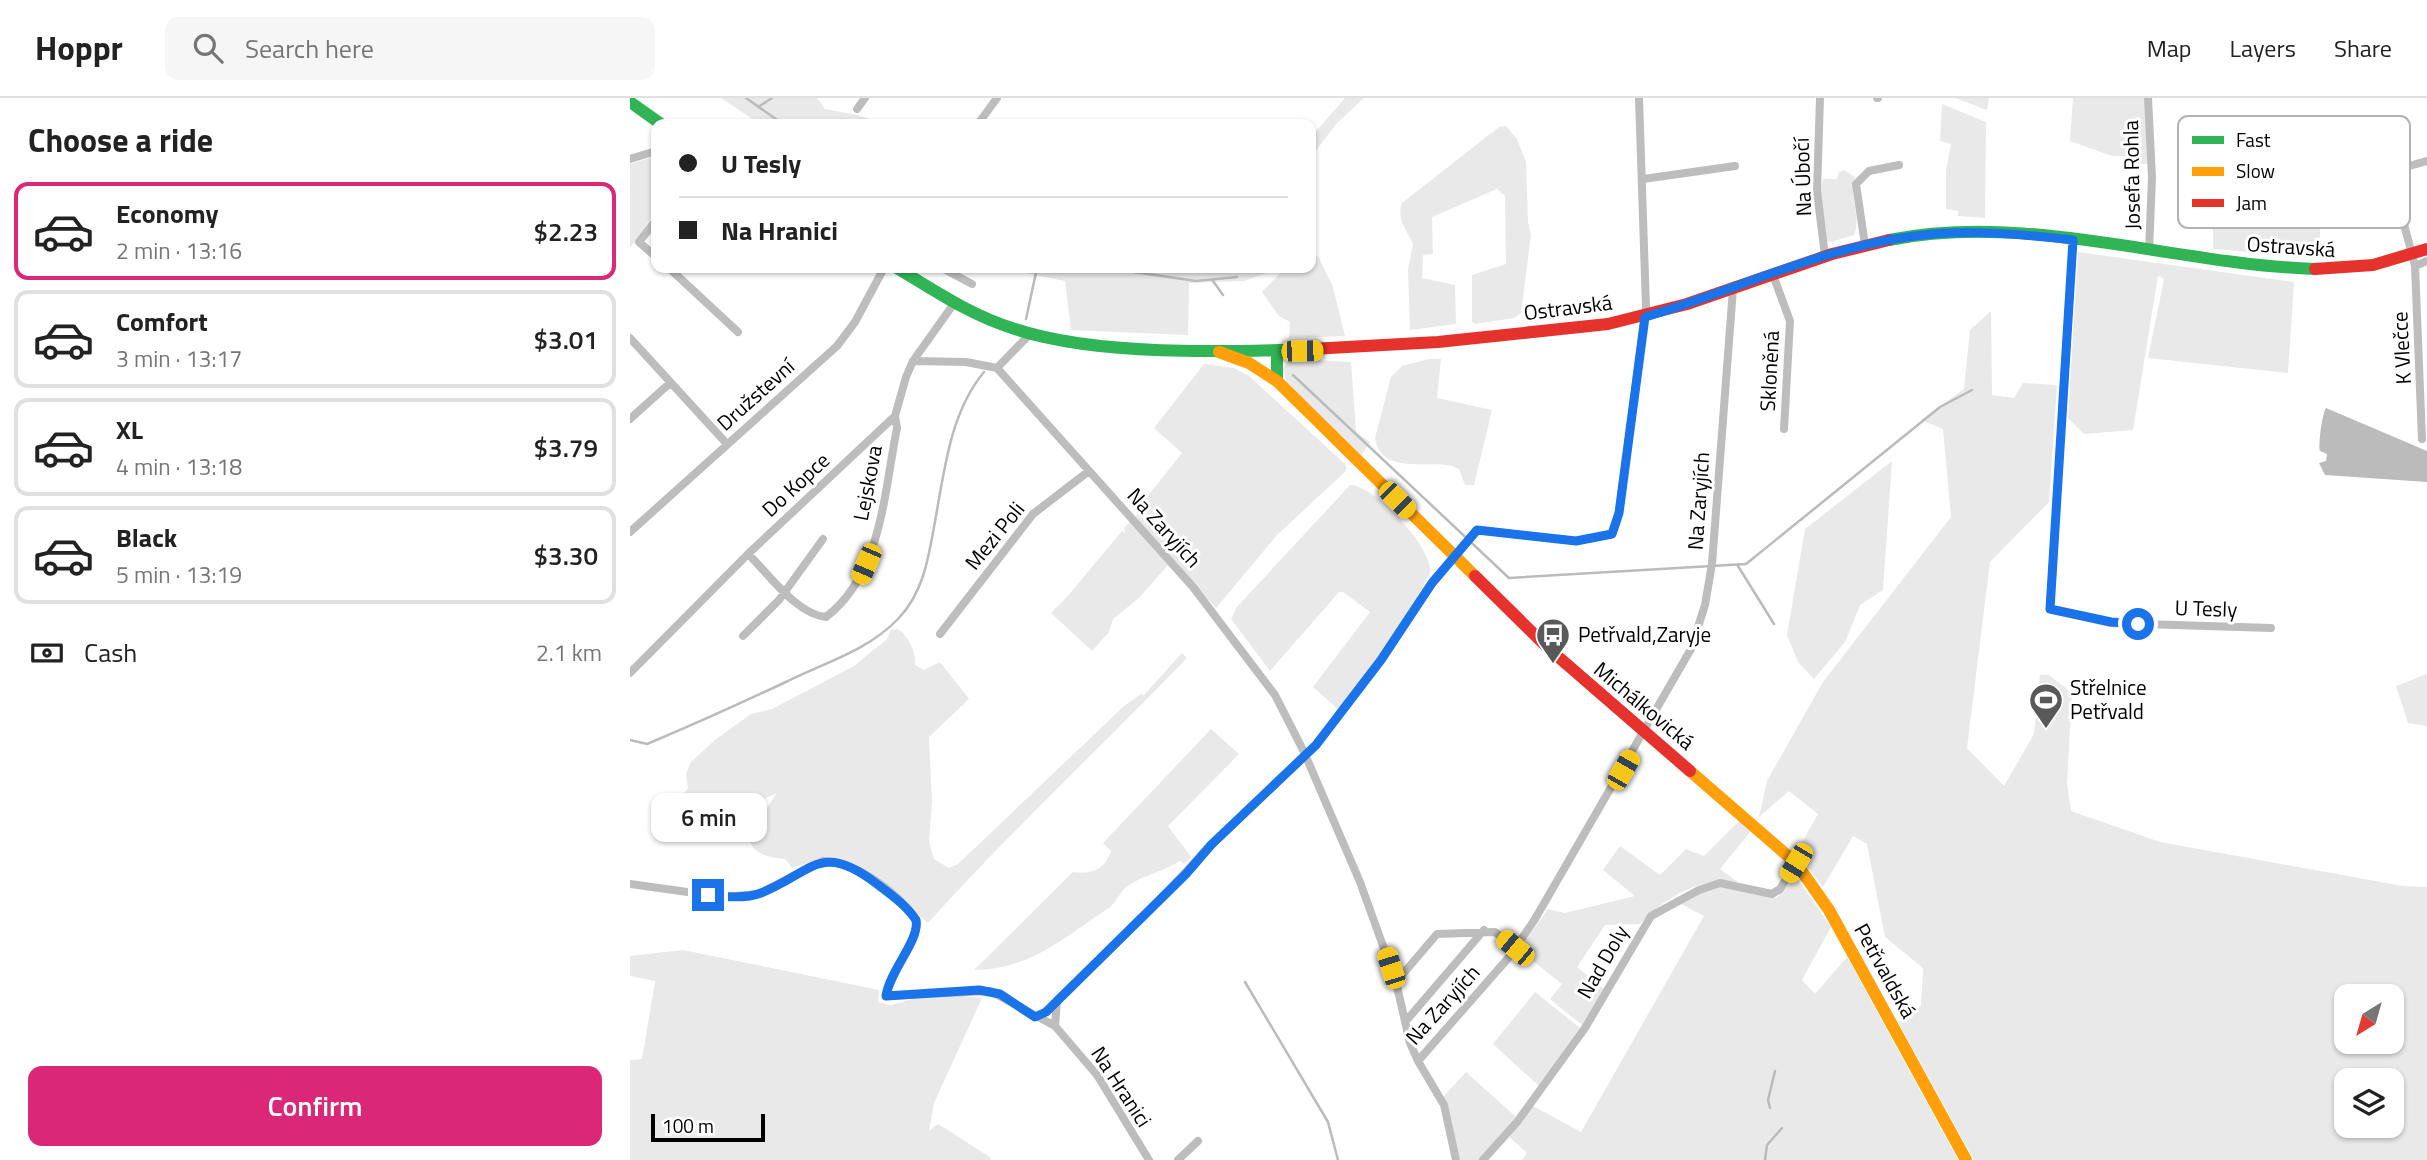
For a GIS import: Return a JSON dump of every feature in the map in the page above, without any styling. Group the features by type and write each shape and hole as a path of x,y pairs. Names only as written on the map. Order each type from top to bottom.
{"main road":[{"path":"630,102 654,119"},
{"name":"Ostravská","path":"905,273 954,302 993,321 1030,334 1082,344 1272,352 1394,346 1555,331 1645,317 1825,256 1912,236 1967,232 2073,240 2300,271 2363,269 2414,260 2427,248"},
{"name":"Michálkovická","path":"1215,350 1264,372 1277,381 1548,648 1747,818"},
{"path":"1264,372 1272,352"},
{"path":"1272,352 1277,381"},
{"name":"Petřvaldská","path":"1747,818 1796,863 1829,910 1966,1160"}],"street":[{"path":"857,109 865,98"},
{"path":"982,119 997,98"},
{"path":"1055,1026 1055,1006 1062,994 1177,883 1211,845 1306,757 1349,705 1453,555 1477,530 1576,541 1612,534 1619,513 1645,317 1639,98"},
{"name":"Na Úbočí","path":"1820,98 1817,191 1825,256"},
{"name":"Josefa Rohla","path":"2148,98 2152,178 2149,251"},
{"path":"630,159 651,153"},
{"path":"2410,166 2427,161"},
{"path":"1865,245 1856,184 1869,170 1899,165"},
{"path":"1643,179 1735,166"},
{"path":"651,226 639,242 651,253"},
{"path":"2405,228 2414,260 2427,261"},
{"name":"U Tesly","path":"2073,240 2050,609 2111,622 2271,628"},
{"name":"K Vlečce","path":"2414,260 2422,439"},
{"path":"674,273 738,332"},
{"name":"Družstevní","path":"630,532 837,346 855,322 881,273"},
{"path":"951,273 972,284"},
{"name":"Skloněná","path":"1773,275 1790,321 1784,429"},
{"name":"Na Zaryjích","path":"997,368 1193,587 1275,695 1306,757 1360,882 1396,982 1419,1061 1460,1016 1515,948 1558,883 1691,649 1705,605 1712,564 1732,289"},
{"path":"895,416 906,377 954,302"},
{"path":"914,362 966,362 997,368 1030,334"},
{"path":"630,338 727,444"},
{"path":"630,419 670,383"},
{"name":"Do Kopce","path":"630,673 748,554 895,416"},
{"name":"Lejskova","path":"748,554 802,607 816,616 826,617 857,584 874,544 897,428 895,416"},
{"name":"Mezi Poli","path":"940,634 1033,514 1089,471"},
{"path":"743,636 786,591 823,539"},
{"name":"Na Hranici","path":"630,884 723,897 758,894 811,865 834,862 847,866 885,890 916,920 917,931 894,971 886,996 979,990 1000,994 1035,1017 1055,1026 1097,1075 1149,1160"},
{"name":"Nad Doly","path":"1483,1160 1517,1122 1585,1028 1651,916 1699,890 1720,883 1772,894 1780,889 1796,863"},
{"path":"1396,982 1437,934 1484,930 1495,932 1515,948"},
{"path":"1406,1021 1484,930"},
{"path":"1035,1017 1055,1006"},
{"path":"1419,1061 1444,1105 1456,1160"},
{"path":"1178,1160 1198,1141"}],"shaded area":[{"path":"721,98 817,98 825,109 869,119 752,119"},
{"path":"1345,98 1364,98 1337,123 1316,150 1316,131"},
{"path":"1955,98 1989,98 1987,110"},
{"path":"2073,98 2147,98 2147,164 2128,163 2123,156 2112,156 2070,141"},
{"path":"1942,104 1986,122 1985,218 1958,216 1958,211 1946,209 1946,171 1951,144 1940,141"},
{"path":"1506,126 1517,139 1526,162 1528,222 1531,235 1521,313 1514,318 1475,324 1472,322 1472,275 1506,264 1505,196 1497,189 1432,217 1433,254 1423,255 1422,278 1455,285 1456,324 1410,330 1408,270 1413,244 1401,219 1402,203 1499,127"},
{"path":"651,158 651,218 630,248 630,164"},
{"path":"1844,170 1855,177 1853,192 1856,228 1854,235 1831,242 1825,240 1820,192 1823,179 1837,179 1839,172"},
{"path":"2213,228 2320,228 2320,258 2213,249"},
{"path":"2078,252 2294,282 2288,373 2148,358 2164,279 2158,276 2133,430 2084,434 2068,418"},
{"path":"1316,257 1333,287 1345,336 1289,338 1290,322 1279,316 1262,292 1280,273 1316,273"},
{"path":"1026,273 1266,273 1244,281 1189,283 1188,335 1071,330 1065,281"},
{"path":"1991,311 1992,395 2014,398 2023,383 2057,385 2049,502 1990,562 1967,748 2004,786 2034,734 2040,675 2049,675 2072,693 2067,784 2071,811 2160,842 2403,886 2427,887 2427,1160 1974,1160 1898,1022 1921,1006 1923,968 1885,937 1867,844 1853,836 1823,887 1796,853 1818,814 1789,791 1759,817 1767,781 1823,682 1951,517 1943,429 1921,420 1964,389 1970,330"},
{"path":"1297,359 1351,362 1356,432 1370,442 1361,456 1287,384 1283,368 1288,361"},
{"path":"1429,359 1441,359 1437,398 1492,410 1474,485 1465,485 1459,469 1452,466 1395,462 1379,450 1375,438 1391,377 1402,366"},
{"path":"1204,364 1234,368 1249,376 1346,465 1346,471 1277,535 1216,608 1136,518 1139,507 1182,453 1154,428"},
{"path":"2326,408 2427,451 2427,482 2325,475 2319,463 2326,461 2327,454 2320,451"},
{"path":"1892,461 1883,590 1860,605 1845,642 1814,679 1798,662 1787,635 1805,529"},
{"path":"1350,485 1374,496 1401,520 1423,550 1429,563 1430,574 1396,633 1340,711 1313,687 1370,612 1343,592 1339,592 1270,671 1231,619 1237,607"},
{"path":"1130,522 1168,565 1139,598 1113,619 1109,632 1092,651 1051,613 1122,531 1125,533 1124,528"},
{"path":"898,629 911,645 915,665 924,670 940,662 969,699 929,737 932,802 929,842 934,859 949,868 958,864 1124,706 1141,694 1144,695 1182,653 1187,658 928,923 882,882 850,864 814,862 792,868 785,859 770,857 757,851 750,843 754,827 777,793 759,801 711,797 698,831 687,822 686,828 663,825 673,816 670,808 677,794 683,794 688,788 686,774 691,762 716,739 751,714 772,709 854,666 887,639 891,630"},
{"path":"2427,674 2427,726 2408,723 2396,686"},
{"path":"1211,729 1239,754 1168,826 1191,857 1184,864 1180,861 1132,883 1109,908 1046,950 1013,964 974,970 1073,872 1091,872 1105,863 1111,851 1103,843"},
{"path":"1739,821 1751,831 1720,869 1738,882 1711,882 1684,891 1649,914 1640,924 1605,925 1577,967 1604,989 1582,1025 1550,999 1562,984 1519,950 1548,909 1565,913 1635,896 1603,870 1620,846 1660,875 1686,849 1704,856"},
{"path":"1794,874 1831,927 1802,980 1815,994 1847,957 1958,1160 1522,1160 1527,1153 1509,1137 1533,1106 1581,1132 1704,916 1679,903 1715,887 1737,888 1777,898"},
{"path":"683,950 879,990 878,1002 891,1005 913,999 961,996 982,998 934,1103 929,1131 938,1124 990,1157 990,1160 630,1160 630,1060 642,1059 655,981 630,976 630,956"},
{"path":"1535,992 1580,1028 1539,1086 1493,1044"},
{"path":"1466,1072 1516,1117 1479,1160 1460,1160 1443,1097"}],"waterway":[{"path":"746,98 776,119"},
{"path":"758,107 772,98"},
{"path":"1026,319 1036,273"},
{"path":"1141,273 1196,281 1237,277"},
{"path":"1213,281 1223,295"},
{"path":"630,740 647,744 718,713 860,648 898,619 913,598 923,576 955,426 972,389 984,372"},
{"path":"1293,375 1509,578 1746,564 1940,407 1972,390"},
{"path":"1738,566 1774,624"},
{"path":"1245,982 1328,1122 1338,1160"},
{"path":"1770,1108 1768,1100 1775,1071"},
{"path":"1765,1160 1767,1145 1782,1128"}],"traffic: fast":[{"path":"630,102 654,119"},
{"path":"1889,240 1942,233 1995,232 2102,242 2262,265 2315,269"},
{"path":"905,273 954,302 999,324 1048,338 1083,344 1161,350 1311,349"},
{"path":"1277,352 1277,381"}],"traffic: slow":[{"path":"1219,352 1249,363 1277,381 1475,576"},
{"path":"1690,771 1796,863 1829,910 1966,1160"}],"traffic: jam":[{"path":"1311,349 1438,342 1608,324 1687,304 1832,254 1889,240"},
{"path":"2315,269 2373,265 2427,249"},
{"path":"1475,576 1548,648 1690,771"}],"place":[{"name":"Petřvald,Zaryje","path":"1553,665"},
{"name":"Střelnice Petřvald","path":"2046,730"}],"route":[{"path":"708,895 723,897 758,894 811,865 834,862 847,866 893,896 916,920 917,931 899,960 889,981 886,996 990,991 1000,994 1035,1017 1046,1012 1186,874 1211,845 1293,765 1306,757 1349,705 1453,555 1477,530 1576,541 1612,534 1619,513 1645,317 1701,301 1825,256 1888,240 1939,233 1992,232 2073,240 2064,422 2050,609 2111,622 2138,624"}]}
